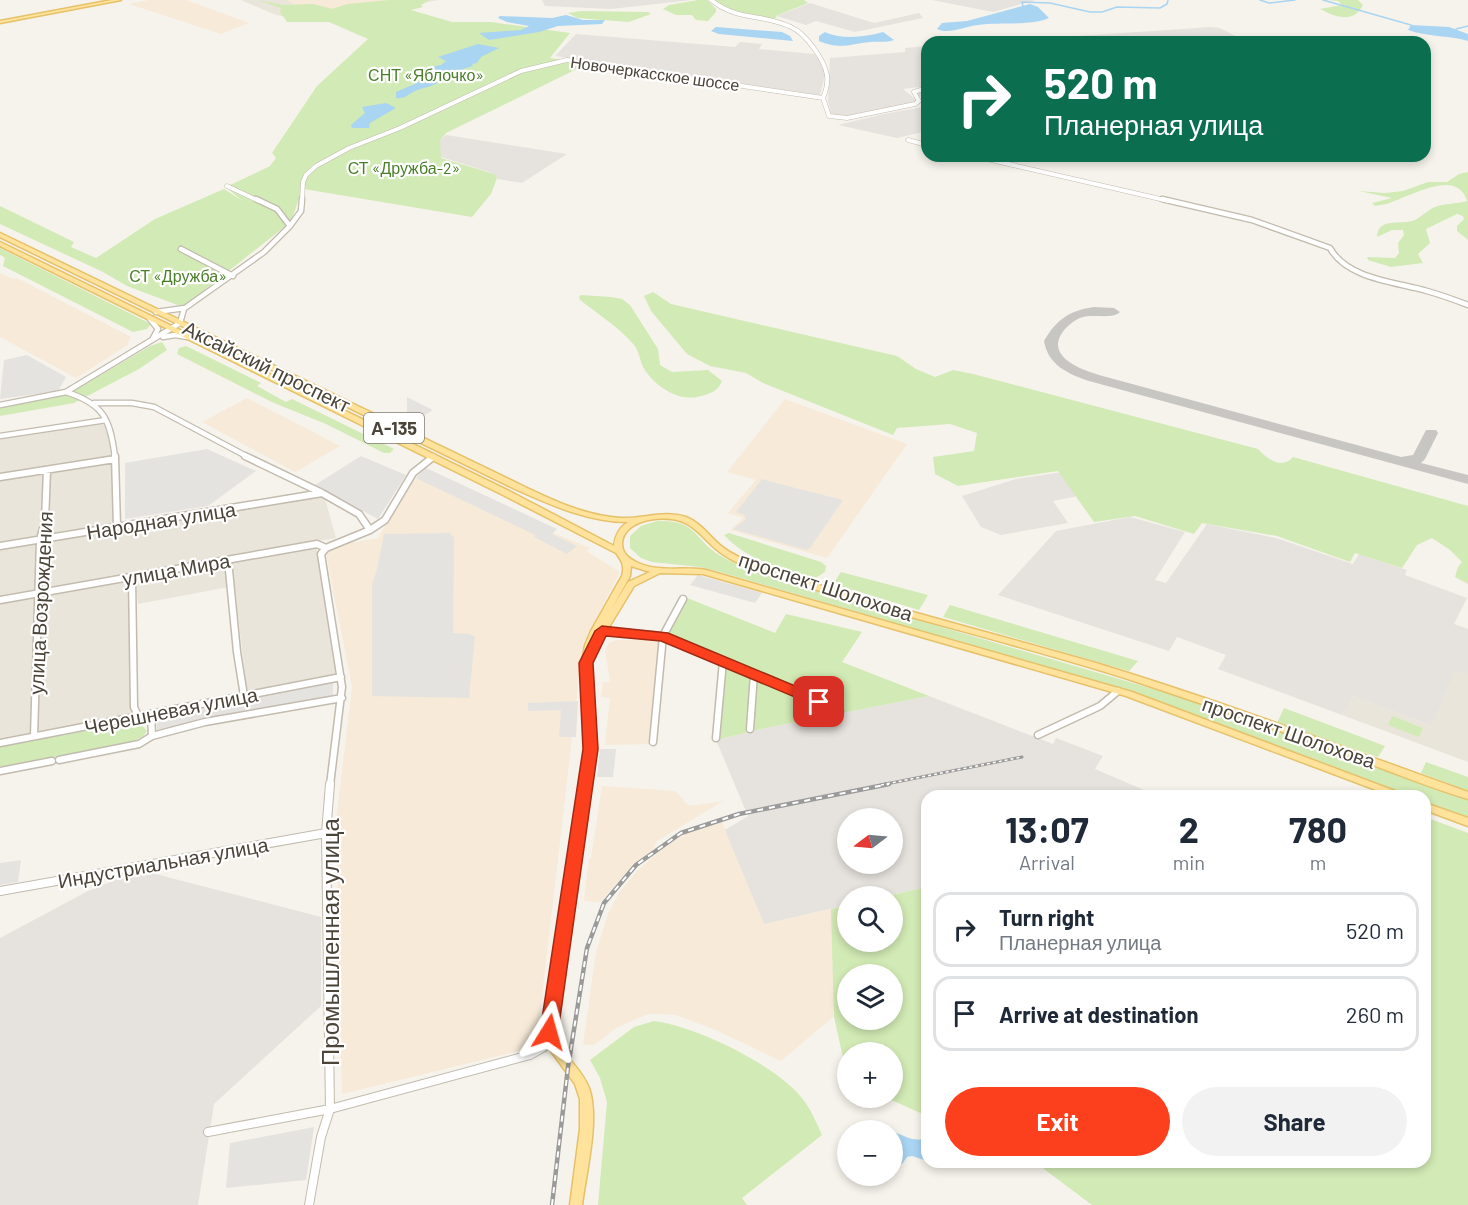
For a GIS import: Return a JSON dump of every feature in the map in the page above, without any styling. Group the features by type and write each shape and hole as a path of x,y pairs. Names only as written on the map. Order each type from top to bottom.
{"main road":[{"path":"0,21 110,0"},
{"path":"0,21 119,0"},
{"name":"Аксайский проспект","path":"0,235 558,505 604,519 638,520"},
{"name":"Аксайский проспект","path":"0,244 433,457 618,551"},
{"path":"171,329 180,327 203,338 211,338"},
{"name":"проспект Шолохова","path":"638,520 663,516 686,519 698,526 724,552 742,562 800,581 1071,659 1227,710 1468,796"},
{"path":"618,551 618,537 627,526 638,520"},
{"name":"проспект Шолохова","path":"618,551 625,559 647,569 703,572 1118,691 1384,790"},
{"path":"576,1205 586,1096 582,1085 551,1043 551,1021 590,749 586,663 589,645 595,631 626,576 628,568 625,559"},
{"path":"586,663 602,631 634,582 665,570"},
{"path":"789,597 801,591 800,581"},
{"path":"911,631 922,626 922,616"},
{"path":"1064,675 1063,664 1071,659"},
{"path":"1431,808 1468,822"}],"street":[{"path":"711,0 734,15 789,27 800,34 825,63 828,74 823,98 829,116 847,118 915,104 919,101 915,92 921,90"},
{"name":"Новочеркасское шоссе","path":"185,308 264,252 290,226 301,211 301,192 306,175 316,166 349,148 399,128 508,76 550,62 577,61 823,98"},
{"path":"908,140 921,143"},
{"path":"1000,162 1252,220 1330,248 1336,259 1366,274 1429,291 1468,305"},
{"path":"227,186 277,209 290,226"},
{"path":"181,249 232,276"},
{"path":"0,405 66,392 180,323 185,308 156,312"},
{"path":"148,343 158,329 150,319"},
{"path":"148,343 170,335 188,338"},
{"path":"66,392 94,403 132,403 154,407 359,514 370,530 385,520 413,473 433,457"},
{"path":"94,403 111,427 115,459 117,527"},
{"path":"0,436 106,420"},
{"path":"0,477 115,459"},
{"name":"улица Возрождения","path":"33,736 40,540 45,521 47,470"},
{"name":"Народная улица","path":"0,546 322,493"},
{"name":"улица Мира","path":"0,600 317,544 326,548 370,530"},
{"name":"Промышленная улица","path":"309,1205 318,1148 330,1109 326,833 329,790 342,698 341,677 321,554 326,548"},
{"path":"228,560 237,652 244,696"},
{"path":"132,577 134,707 138,716"},
{"path":"653,742 663,636 683,599"},
{"path":"602,631 663,636 840,711"},
{"path":"716,738 723,661"},
{"path":"750,729 754,674"},
{"name":"Черешневая улица","path":"0,743 341,677"},
{"path":"1038,735 1100,706 1118,691"},
{"path":"0,771 139,744 152,736 239,715 342,698"},
{"path":"151,714 152,736"},
{"name":"Индустриальная улица","path":"0,891 326,833"},
{"path":"208,1132 330,1109 530,1055 551,1043"}],"shaded area":[{"path":"149,0 186,0 249,23 221,34 129,4"},
{"path":"241,0 439,0 310,21 276,15"},
{"path":"287,0 390,1 348,4 332,9 313,4 295,5"},
{"path":"542,0 692,0 611,9 545,6"},
{"path":"932,0 1036,0 993,12"},
{"path":"810,3 874,23 919,13 923,18 855,32 816,21 806,25 777,16"},
{"path":"1211,27 1220,28 1235,36 1080,36"},
{"path":"576,34 735,47 740,42 762,44 759,49 814,54 822,64 825,75 820,95 555,56"},
{"path":"921,47 921,87 903,89 918,101 849,116 831,116 828,101 830,58 905,52 905,48"},
{"path":"921,107 921,132 897,138 838,125"},
{"path":"446,135 567,154 522,183 498,179 492,173 438,156 438,141"},
{"path":"0,273 13,279 17,278 131,337 127,343 129,344 76,378 0,337"},
{"path":"27,355 66,377 58,391 0,399 4,360"},
{"path":"407,397 433,410 416,421 407,417"},
{"path":"247,398 340,446 295,472 202,422"},
{"path":"785,399 907,444 827,558 730,530 743,518 728,513 756,480 727,472"},
{"path":"103,421 116,458 0,476 0,437"},
{"path":"207,449 256,471 208,506 125,519 125,463"},
{"path":"361,456 406,475 378,519 315,485"},
{"path":"114,461 116,526 48,537 50,472"},
{"path":"426,468 557,529 552,534 577,546 567,554 534,537 535,535 416,478"},
{"path":"43,472 41,538 0,545 0,479"},
{"path":"1063,472 1078,496 1053,501 1068,523 1001,535 981,527 962,496 1016,479"},
{"path":"418,477 590,548 586,551 620,572 583,644 536,1047 342,1094 336,822 352,687 326,553 338,545 378,538 406,488"},
{"path":"762,479 843,500 810,548 806,550 733,529 746,519 744,515 736,512"},
{"path":"324,495 336,538 43,591 47,541"},
{"path":"1130,517 1185,532 1155,580 1166,583 1207,524 1276,538 1353,564 1359,554 1407,570 1405,575 1467,598 1454,624 1468,629 1468,674 1455,670 1432,726 1353,696 1342,715 1218,669 1226,655 1177,637 1169,651 998,595 1056,531"},
{"path":"450,533 454,538 453,633 469,634 475,637 469,698 372,696 372,585 384,534"},
{"path":"40,542 38,592 0,598 0,549"},
{"path":"316,546 340,676 247,694 232,561"},
{"path":"226,562 229,587 138,604 136,578"},
{"path":"698,575 762,593 755,603 690,585"},
{"path":"131,579 136,712 38,733 42,595"},
{"path":"36,596 32,734 0,740 0,602"},
{"path":"617,640 659,640 663,644 653,744 605,745 610,698 601,697 603,682 610,682 605,650 609,643"},
{"path":"1455,669 1468,674 1468,762 1342,715 1353,696 1432,726"},
{"path":"333,682 333,696 157,730 156,716"},
{"path":"929,696 1053,744 1056,738 1103,756 1095,769 1144,790 921,790 921,888 903,892 903,886 837,886 837,907 764,924 725,830 748,816 716,740"},
{"path":"578,701 576,737 559,737 561,710 528,711 528,703"},
{"path":"600,749 616,749 613,777 597,777"},
{"path":"602,786 675,791 689,806 723,801 657,841 652,851 634,864 600,902 584,901"},
{"path":"722,822 764,924 831,909 835,932 833,1017 781,1061 718,1031 676,1015 648,1014 616,1028 594,1045 583,1045 596,952 608,914 619,893 637,871 661,850 685,834"},
{"path":"21,860 18,882 0,885 0,863"},
{"path":"140,870 321,917 321,1006 214,1104 198,1205 0,1205 0,938 88,891"},
{"path":"314,1127 306,1180 226,1188 230,1143"}],"green space":[{"path":"258,0 284,5 313,4 332,9 348,4 389,0 430,0 421,5 423,7 411,10 452,22 491,22 570,33 550,58 587,64 446,133 440,140 441,158 494,174 497,178 491,194 472,217 304,189 288,224 183,307 127,286 103,272 0,224 0,206 74,242 71,247 96,258 155,219 224,189 241,200 226,187 270,166 276,158 272,153 317,86 368,39 329,22 287,22 280,12 281,8"},
{"path":"707,0 716,9 708,21 696,20 692,15 676,15 663,9 669,5"},
{"path":"714,0 804,0 808,3 776,16 774,19 787,24 733,13"},
{"path":"1327,0 1358,0 1363,5 1355,15 1344,17 1320,9 1342,5 1338,1"},
{"path":"581,11 648,12 651,14 629,22 577,18 568,13"},
{"path":"1468,172 1468,240 1457,231 1457,226 1464,219 1463,216 1457,214 1426,229 1430,243 1418,254 1423,263 1391,267 1368,260 1367,257 1395,258 1399,253 1398,243 1404,235 1403,230 1392,230 1377,237 1378,230 1382,226 1410,222 1439,206 1467,201 1461,190 1452,186 1441,185 1428,188 1375,206 1372,203 1392,198 1359,191 1385,193 1403,191 1428,182 1447,182 1459,174"},
{"path":"0,248 151,324 147,329 133,332 3,266 5,258 0,255"},
{"path":"653,292 671,304 897,356 916,369 935,377 953,370 973,374 1258,449 1275,462 1284,463 1293,457 1468,506 1468,584 1455,577 1462,562 1450,550 1432,538 1417,545 1402,568 1355,553 1350,562 1277,536 1202,523 1194,534 1135,516 1094,522 1058,471 958,486 935,474 933,457 974,451 977,433 950,424 897,428 893,435 763,383 746,373 710,366 687,354 651,311 644,296"},
{"path":"581,295 622,299 630,305 658,349 660,365 672,372 708,370 722,381 711,393 693,398 668,391 648,374 636,347 616,327 580,300"},
{"path":"162,342 167,350 139,369 74,403 0,416 0,407 67,395 150,346"},
{"path":"186,346 261,383 257,386 286,402 292,399 394,449 390,453 384,453 326,424 274,403 177,354 179,348"},
{"path":"657,521 681,524 688,527 721,556 740,566 774,578 1201,703 1468,800 1468,818 1431,804 1431,790 1395,790 1146,696 720,572 700,567 652,562 641,558 630,548 630,536 641,526"},
{"path":"729,533 821,562 826,566 825,572 814,579 766,563 733,544 724,535"},
{"path":"841,572 928,595 919,610 833,584"},
{"path":"682,596 775,633 786,614 862,632 842,662 929,696 716,740 722,663 660,639"},
{"path":"950,605 1138,661 1129,671 943,617"},
{"path":"1284,708 1385,746 1378,757 1277,723"},
{"path":"1392,716 1423,728 1419,737 1388,725"},
{"path":"127,723 140,723 147,731 131,743 0,767 0,747"},
{"path":"1426,762 1468,777 1468,791 1421,773"},
{"path":"1431,819 1468,833 1468,1205 1092,1205 1043,1168 1431,1168"},
{"path":"921,888 921,1113 903,1105 903,1042 840,1042 834,1017 831,909 837,908 837,952 903,952 903,892"},
{"path":"654,1021 692,1031 758,1062 793,1089 812,1114 822,1135 742,1198 747,1205 598,1205 607,1102 600,1078 590,1060 634,1027"}],"water":[{"path":"1030,4 1038,7 1049,18 1034,22 978,25 952,31 937,29 942,23 967,21"},
{"path":"566,15 583,20 605,20 602,24 558,26 539,32 489,40 479,33 521,30 529,26 507,22 498,18 500,16 552,18"},
{"path":"1411,25 1449,27 1468,34 1468,41 1408,30"},
{"path":"716,27 782,32 790,36 793,41 719,34 711,31"},
{"path":"825,32 831,35 854,37 883,32 894,40 845,46 833,45 819,41 819,36"},
{"path":"478,44 499,48 481,57 477,63 472,64 473,66 405,97 396,98 396,92 417,83 431,71 431,67 441,65 446,61 438,57"},
{"path":"386,103 396,108 370,123 369,128 352,128 351,125 365,113 362,107"},
{"path":"903,1135 921,1139 921,1159 907,1157 903,1163"}],"waterway":[{"path":"1023,6 1022,2 1050,3 1090,12 1102,12 1117,7 1160,8 1167,4 1168,0"},
{"path":"1260,0 1269,3 1295,0"},
{"path":"1323,0 1411,25"},
{"path":"1456,29 1468,26"}],"taxiway":[{"path":"1114,312 1085,312 1069,319 1056,332 1051,341 1055,356 1072,370 1094,378 1468,480"},
{"path":"1403,461 1418,459 1431,433"}],"railway":[{"path":"881,785 1022,757"},
{"path":"552,1205 568,1067 587,948 604,903 636,865 681,833 739,814 889,784"}],"route":[{"path":"549,1032 590,749 585,690 586,663 602,631 660,635 819,702"}],"park label":[{"name":"СНТ «Яблочко»","path":"426,74"},
{"name":"СТ «Дружба-2»","path":"404,167"},
{"name":"СТ «Дружба»","path":"178,275"}]}
